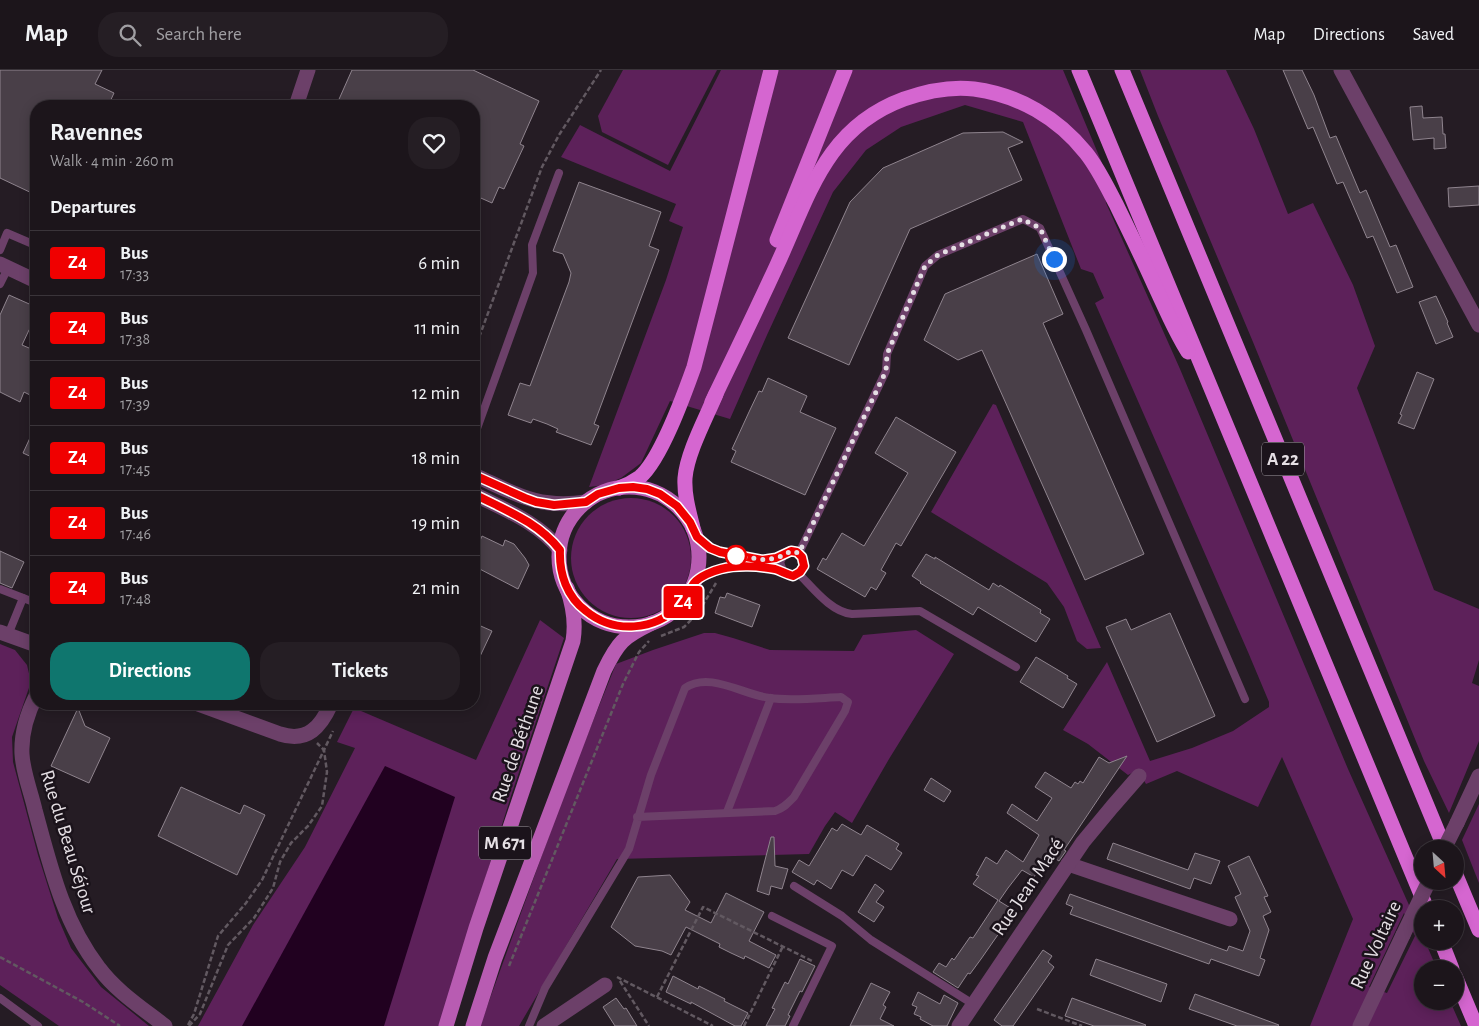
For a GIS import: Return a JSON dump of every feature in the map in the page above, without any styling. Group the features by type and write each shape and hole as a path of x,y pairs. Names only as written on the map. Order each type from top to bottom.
{"highway":[{"path":"619,488 641,476 655,458 678,409 694,367 771,70"},
{"path":"695,532 686,500 685,477 692,452 845,70"},
{"name":"A 22","path":"1079,70 1423,900"},
{"name":"A 22","path":"1122,70 1441,840"},
{"path":"712,402 812,187 832,152 855,128 886,107 916,95 949,88 987,91 1009,97 1048,116 1076,141 1111,193 1174,330 1204,373"},
{"path":"1462,890 1479,930"},
{"path":"1464,997 1476,1026"}],"main road":[{"path":"619,488 640,488 660,494 682,510 695,532 699,560 694,583 684,600 656,630 617,626 603,622 584,611 574,600 567,588 561,570 560,550 562,537 576,512 598,494 619,488"},
{"name":"Rue de Béthune","path":"446,1026 476,928 573,641 574,620 571,599 567,588"},
{"name":"M 671","path":"473,1026 495,958 604,671 615,648 628,635 656,630"}],"street":[{"path":"298,100 308,70"},
{"path":"1341,70 1479,325"},
{"path":"4,266 30,278"},
{"path":"480,478 536,502 561,505 586,502"},
{"path":"480,497 531,524 548,537 560,550"},
{"path":"4,633 30,643"},
{"name":"Rue du Beau Séjour","path":"31,710 25,725 22,756 41,834 65,910 79,939 100,971 122,992 165,1026"},
{"path":"215,710 287,736 301,736 309,733 320,725 328,710"},
{"name":"Rue Jean Macé","path":"958,1026 1068,864 1093,830 1139,776"},
{"path":"1449,840 1479,776"},
{"path":"1068,864 1230,919"},
{"name":"Rue Voltaire","path":"1360,1026 1425,890"},
{"path":"544,1026 611,981"}],"lane":[{"path":"480,421 533,273 532,245 559,173"},
{"path":"799,553 886,371 887,354 925,266 938,255 1022,219 1040,228 1245,699"},
{"path":"0,250 7,233 30,243"},
{"path":"0,284 4,266"},
{"path":"694,583 718,570 733,567 765,568 783,571 790,575 799,574 804,564 799,553 791,551 782,556 762,560 727,555 710,548 695,532"},
{"path":"782,556 780,564 783,571"},
{"path":"799,574 832,606 842,612 852,614 920,611 1016,667"},
{"path":"0,589 30,600"},
{"path":"4,633 24,598"},
{"path":"529,1026 545,988 626,854 637,817 651,775 685,688 691,684 712,682 771,698 841,697 848,702 848,706 788,804 775,811 637,817"},
{"path":"727,812 771,698"},
{"path":"794,886 842,916 871,940 973,1004"},
{"path":"772,916 832,946 793,1026"},
{"path":"0,998 38,1026"}],"path":[{"path":"480,336 542,167 558,135 601,70"},
{"path":"656,630 684,627 698,613 716,583 718,570"},
{"path":"508,968 623,684 639,652 651,640"},
{"path":"188,1026 200,1014 228,945 254,918 273,888 280,862 291,843 308,826 322,806 327,772 324,750 309,733"},
{"path":"188,1026 194,1014 218,936 246,903 262,880 324,750"},
{"path":"657,998 703,907 822,966"},
{"path":"744,1026 783,946"},
{"path":"0,957 83,1002 120,1026"},
{"path":"611,981 657,998 713,1026"},
{"path":"611,981 649,1026"},
{"path":"1037,1009 1082,1026"}],"shaded area":[{"path":"623,70 717,70 668,165 602,132 598,116"},
{"path":"721,70 1063,70 1102,163 1106,203 1180,369 1348,769 1414,916 1414,934 1404,913 1369,987 1387,993 1414,938 1414,950 1429,950 1433,960 1414,960 1414,1010 1454,1010 1461,1026 1310,1026 1353,919 1282,757 1258,807 1177,771 1146,784 1138,770 1128,775 1088,744 1063,730 1107,662 1150,761 1192,748 1233,731 1269,707 1269,702 1095,303 1104,298 1093,273 1081,269 1023,122 965,105 901,127 866,150 833,192 730,419 670,401 641,463 621,478 604,485 589,487 666,280 683,227 669,221 676,204 561,157 580,125 670,171"},
{"path":"1140,70 1226,70 1254,129 1288,214 1313,203 1353,285 1375,346 1357,388 1434,590 1479,609 1479,660 1472,683 1479,686 1479,741 1449,813 1424,761"},
{"path":"993,404 996,405 1101,648 1087,649 1077,641 1064,607 1047,583 931,512"},
{"path":"631,498 654,502 674,515 687,535 691,558 687,581 674,601 654,614 631,618 608,614 588,601 575,581 571,558 575,535 588,515 608,502"},
{"path":"540,620 564,638 511,796 439,1026 198,1026 253,925 305,847 355,748 337,742 353,710 359,710 476,760"},
{"path":"916,630 954,654 852,823 835,812 809,854 617,859 519,1026 480,1026 570,778 616,664 704,633 715,633 770,650 854,651 863,635"},
{"path":"0,644 15,650 27,665 30,678 30,685 12,737 13,762 38,855 58,918 71,948 101,987 149,1026 59,1026 0,985"},
{"path":"385,766 455,797 384,1026 242,1026"},
{"path":"1479,804 1479,883 1464,845 1464,840 1462,840"}],"building":[{"path":"0,70 102,70 95,84 114,93 111,100 30,100 30,192 0,178"},
{"path":"352,70 473,70 539,101 520,144 524,146 504,189 499,187 492,203 480,198 480,100 339,100"},
{"path":"1283,70 1302,70 1314,95 1330,138 1336,136 1360,193 1366,190 1390,247 1396,245 1413,287 1397,293 1373,236 1367,238 1343,182 1337,184 1313,127 1308,129"},
{"path":"1422,106 1423,118 1442,117 1446,148 1434,149 1434,138 1413,140 1410,107"},
{"path":"1003,132 1023,142 1008,148 1022,180 910,229 849,365 788,338 850,202 883,168 963,133"},
{"path":"579,182 661,212 649,246 659,250 594,424 599,426 591,445 556,432 558,429 547,424 533,419 531,423 508,415 520,383 530,386 569,282 571,273 563,254 553,251"},
{"path":"1479,186 1479,205 1449,207 1448,188"},
{"path":"1037,254 1063,314 1043,323 1144,554 1085,580 982,350 958,360 924,340 945,294"},
{"path":"9,295 30,304 30,329 22,345 30,348 30,395 24,392 20,402 0,392 0,315"},
{"path":"1436,296 1453,337 1436,344 1419,302"},
{"path":"1417,372 1434,379 1414,429 1398,423"},
{"path":"768,378 807,396 800,412 836,428 805,495 731,462 736,451 732,449 759,391 762,392"},
{"path":"896,417 956,452 901,546 896,543 881,570 886,573 876,590 871,587 865,597 817,569 823,558 826,560 842,533 864,546 908,473 875,453"},
{"path":"30,438 30,456 23,453"},
{"path":"482,536 503,546 505,540 514,544 529,565 518,589 480,569 480,541"},
{"path":"0,551 24,562 12,588 0,583"},
{"path":"926,554 935,559 935,557 989,590 993,583 999,587 1000,585 1041,610 1040,613 1050,619 1036,642 978,607 973,615 920,583 912,576"},
{"path":"727,593 760,605 752,627 715,613 720,597 725,598"},
{"path":"1170,613 1215,716 1157,742 1106,627 1126,619 1131,630"},
{"path":"480,626 492,631 480,656"},
{"path":"1036,657 1068,676 1067,678 1077,684 1063,708 1020,682"},
{"path":"77,710 79,710 85,726 110,738 89,783 51,766"},
{"path":"1127,756 1064,850 1066,851 1059,861 1048,854 1034,877 1022,870 1008,888 999,901 1012,909 1009,915 1011,916 958,988 933,972 939,963 946,967 952,958 954,960 970,937 973,938 998,900 973,884 979,876 976,875 986,857 997,864 1006,850 1023,862 1039,835 1007,813 1012,804 1037,821 1052,798 1035,787 1045,772 1071,788 1075,782 1078,784 1080,781 1083,783 1099,757 1109,763"},
{"path":"931,778 951,791 944,802 924,790"},
{"path":"181,787 240,814 244,805 265,815 237,875 158,836"},
{"path":"842,824 861,835 867,825 899,844 896,849 902,853 891,870 866,855 853,876 842,870 831,889 817,880 814,885 792,872 799,860 809,866 832,828 837,831"},
{"path":"771,837 774,837 775,866 788,869 782,889 771,886 769,895 757,891"},
{"path":"1113,843 1188,870 1195,853 1220,861 1211,884 1194,878 1190,889 1107,859"},
{"path":"1249,856 1268,896 1264,897 1271,912 1263,916 1269,930 1260,958 1265,960 1259,976 1211,959 1209,964 1070,914 1073,907 1066,904 1070,894 1227,951 1229,946 1243,951 1250,931 1235,897 1241,894 1228,866"},
{"path":"670,875 690,902 685,910 711,923 726,893 764,912 749,941 776,955 769,968 745,956 744,959 731,953 719,947 720,944 686,927 671,955 662,951 635,946 611,927 638,877"},
{"path":"875,884 884,891 876,902 884,907 874,922 858,912"},
{"path":"1043,950 1052,956 1048,962 1054,967 1013,1026 1002,1026 994,1020"},
{"path":"800,959 815,966 788,1015 790,1016 785,1026 766,1026 775,1009 772,1008 785,982 788,984"},
{"path":"1096,959 1167,984 1161,1002 1090,975"},
{"path":"673,976 698,989 699,986 748,1013 741,1026 735,1026 691,1002 691,1004 666,992"},
{"path":"871,983 890,992 883,1005 886,1007 880,1019 894,1026 850,1026"},
{"path":"918,992 940,1004 944,995 958,1003 947,1026 933,1026 914,1014 917,1007 912,1005"},
{"path":"1195,994 1279,1025 1237,1026 1189,1009"},
{"path":"616,998 624,1009 626,1008 637,1026 615,1026 603,1007"},
{"path":"1072,998 1146,1025 1094,1026 1065,1016"}],"bus line":[{"name":"Z4","path":"480,478 525,498 554,505 586,502 598,494 612,489 633,487 647,489 672,501 682,510 697,537 710,548 727,555 762,560 776,558 791,551 799,553 804,561 804,566 800,572 793,576 783,571 765,568 723,568 704,576 694,583 688,595 670,614 645,625 617,626 603,622 590,615 574,600 562,576 560,550 554,542 520,517 480,497"}],"route":[{"path":"736,556 762,560 776,558 791,551 799,553 886,371 887,354 925,266 938,255 1022,219 1040,228 1054,259"}]}
